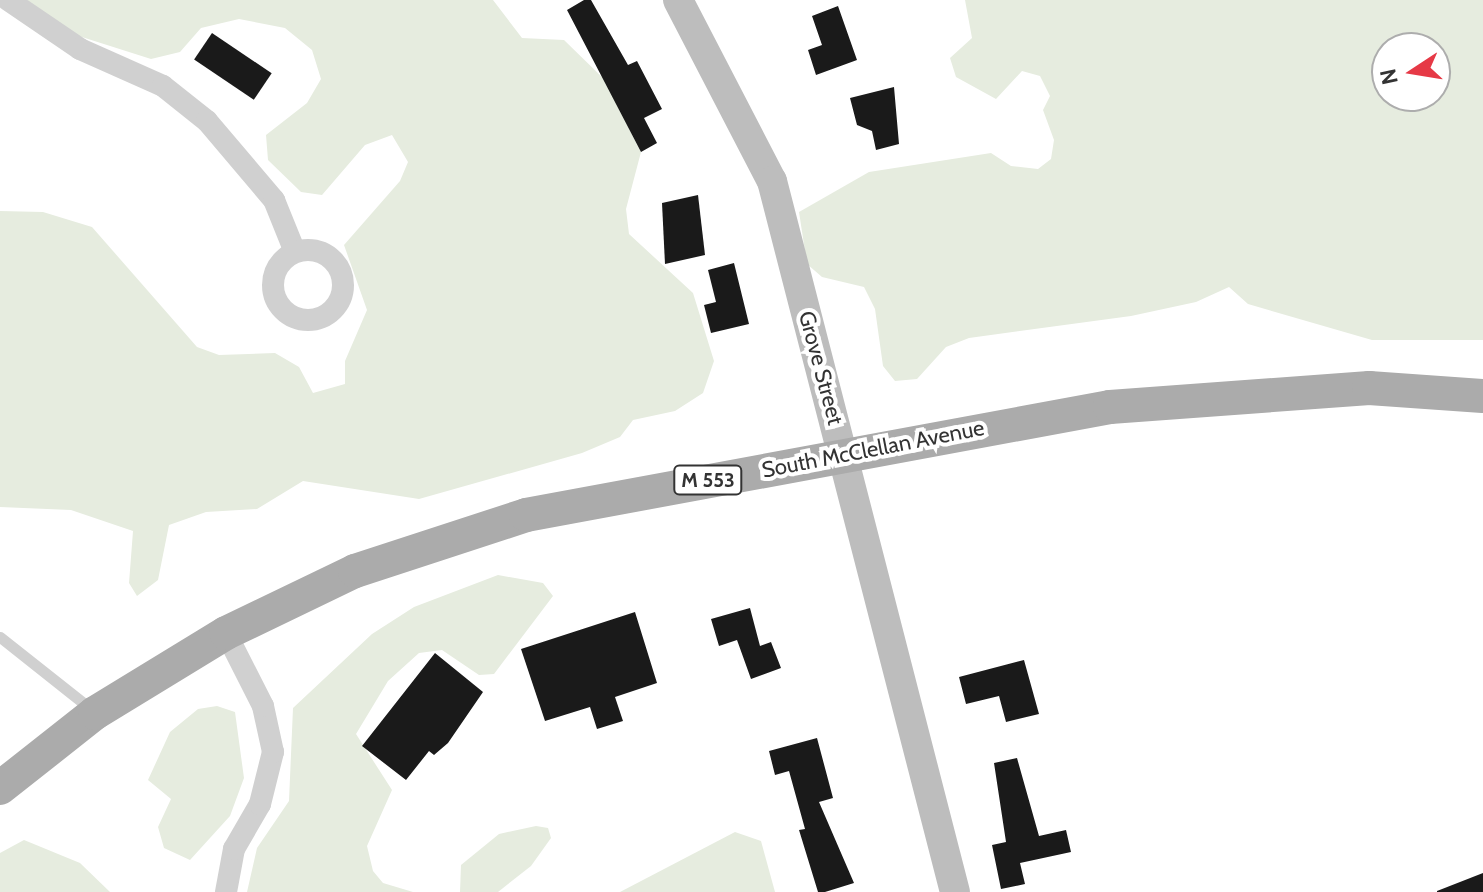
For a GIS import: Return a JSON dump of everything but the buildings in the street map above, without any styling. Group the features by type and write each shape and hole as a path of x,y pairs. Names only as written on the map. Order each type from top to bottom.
{"main road":[{"name":"Grove Street","path":"678,0 772,181 844,454 900,698 955,892"},
{"name":"South McClellan Avenue","path":"0,788 95,713 226,633 355,571 526,515 844,454 1220,395 1369,388 1483,396"}],"street":[{"path":"8,0 80,49 163,86 207,121 274,200 295,252"},
{"path":"226,633 263,706 273,752 260,804 234,849 226,892"}],"lane":[{"path":"0,637 95,713"}],"shaded area":[{"path":"27,0 493,0 522,38 564,40 603,78 641,152 626,209 629,234 693,293 714,361 703,393 675,411 633,420 620,437 582,453 419,499 303,481 257,509 206,512 169,525 158,580 137,596 129,583 133,531 71,510 0,507 0,211 43,212 92,227 197,347 219,355 275,353 299,367 313,393 345,384 345,361 367,310 344,245 400,181 408,162 392,135 365,145 322,195 301,192 268,160 266,135 307,103 321,79 312,50 285,28 239,19 201,28 180,52 151,59 63,31"},
{"path":"965,0 1483,0 1483,340 1372,340 1248,304 1229,287 1196,302 1131,316 969,338 946,347 917,379 895,381 883,366 875,309 864,287 822,277 807,264 799,212 869,172 991,153 1011,166 1038,169 1051,159 1054,140 1043,110 1050,96 1040,76 1022,71 996,99 956,77 950,58 972,38"},
{"path":"498,575 543,583 553,596 494,674 479,675 442,650 419,653 388,681 356,734 392,790 367,846 373,871 383,883 413,892 247,892 257,848 289,801 293,708 372,634 414,607"},
{"path":"217,706 235,712 244,778 230,816 190,860 164,848 158,827 171,799 148,780 170,732 198,709"},
{"path":"536,826 548,828 551,838 531,866 498,892 460,892 461,865 499,834"},
{"path":"735,832 761,841 775,892 620,892"},
{"path":"24,840 80,863 110,892 0,892 0,853"}]}
